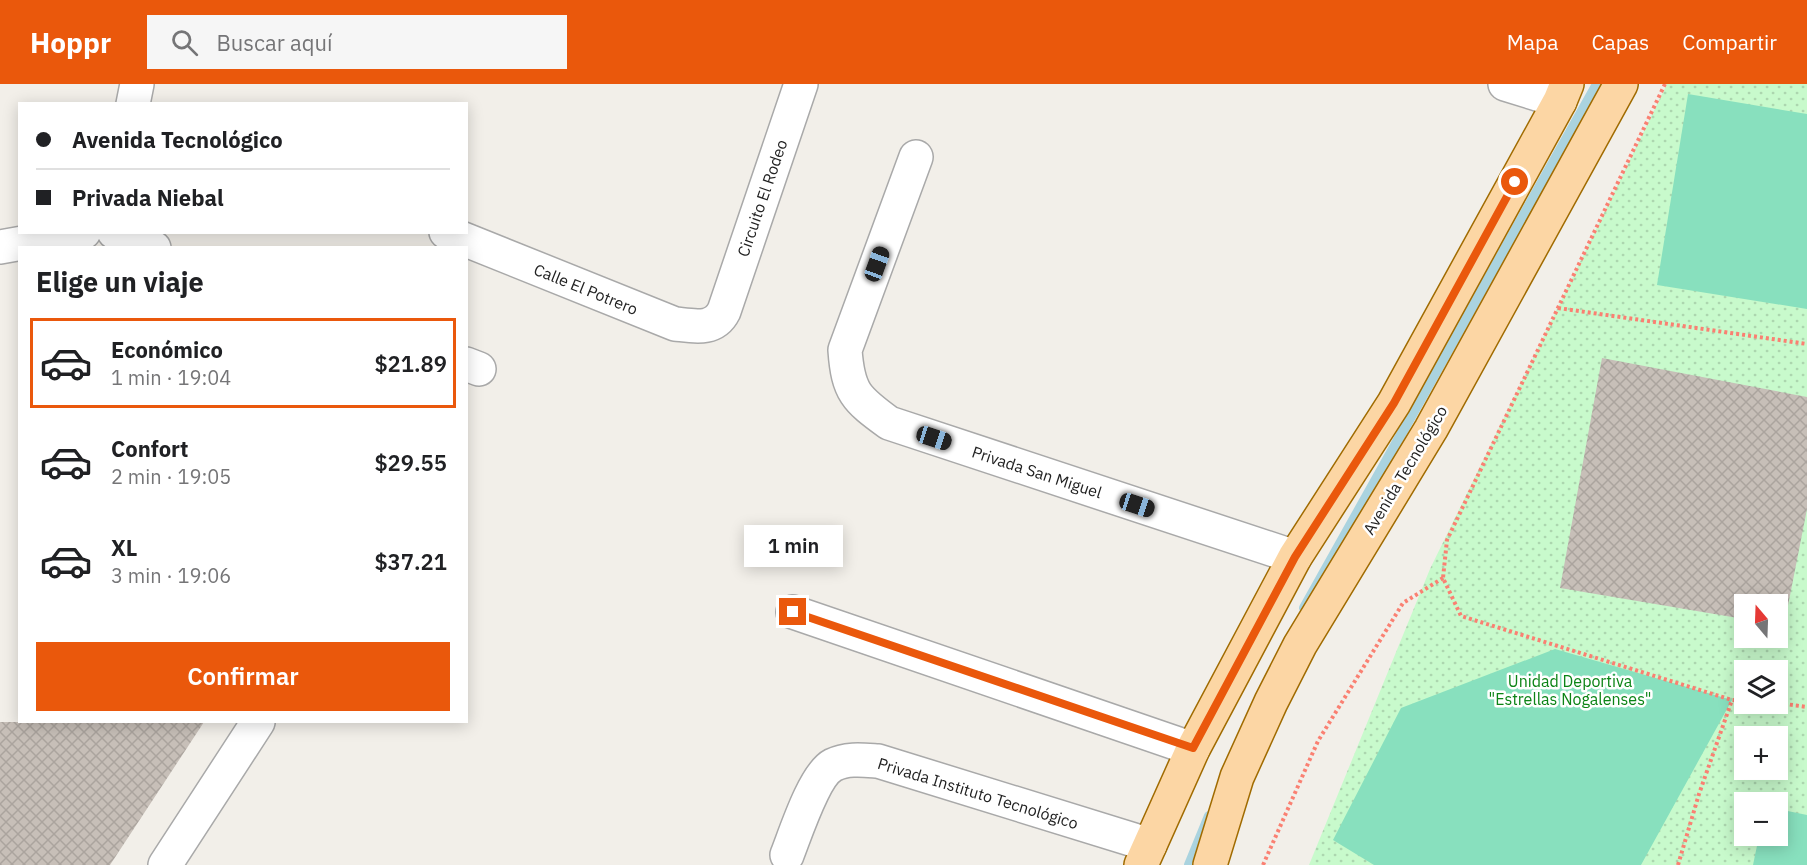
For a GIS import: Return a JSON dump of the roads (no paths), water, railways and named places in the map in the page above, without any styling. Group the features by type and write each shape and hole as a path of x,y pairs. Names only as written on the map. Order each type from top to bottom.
{"main road":[{"name":"Avenida Tecnológico","path":"1210,865 1237,777 1300,645 1431,429 1621,84"},
{"path":"1146,855 1193,748 1295,557 1394,403 1563,93"}],"street":[{"path":"133,102 137,84"},
{"name":"Circuito El Rodeo","path":"724,312 801,84"},
{"path":"1505,84 1563,93"},
{"name":"Privada San Miguel","path":"916,157 846,350 847,371 854,392 865,406 889,423 1295,557"},
{"path":"0,246 72,234"},
{"path":"119,234 149,246"},
{"name":"Calle El Potrero","path":"451,234 675,324 697,327 712,324 720,320 724,312"},
{"path":"793,612 1193,748"},
{"path":"165,865 257,723"},
{"name":"Privada Instituto Tecnológico","path":"787,855 818,780 832,766 854,760 878,761 1146,855"}],"waterway":[{"path":"1304,608 1597,84"},
{"path":"1189,865 1209,816"}],"park label":[{"name":"Unidad Deportiva \"Estrellas Nogalenses\"","path":"1570,690"}]}
